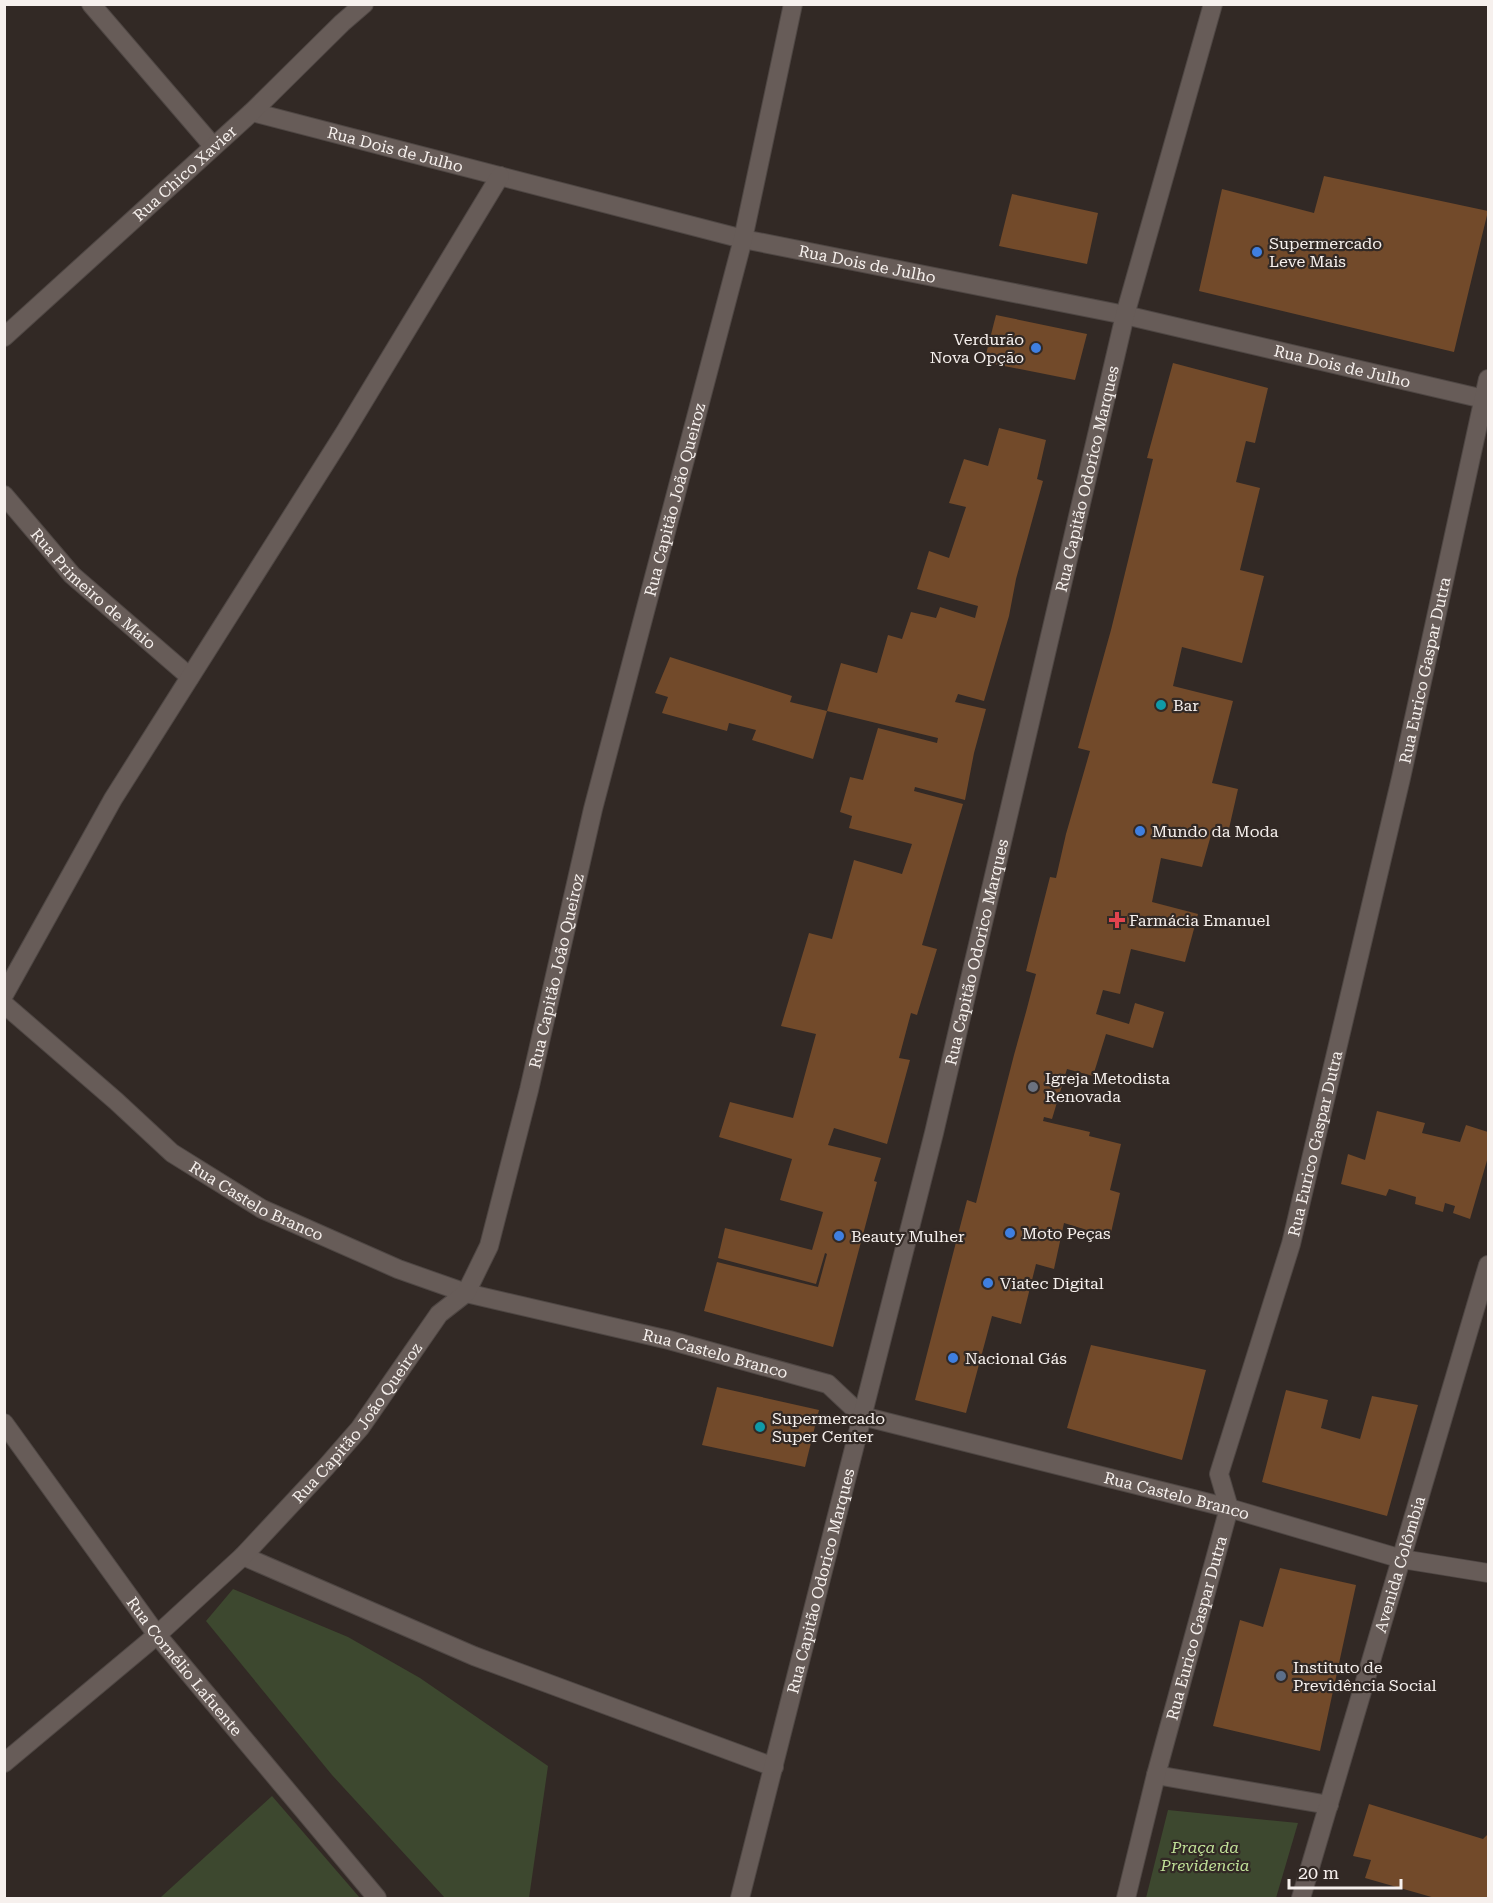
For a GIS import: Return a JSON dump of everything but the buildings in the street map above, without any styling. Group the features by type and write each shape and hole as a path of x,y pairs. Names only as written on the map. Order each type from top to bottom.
{"street":[{"path":"91,4 213,146"},
{"name":"Rua Chico Xavier","path":"4,337 252,112 364,4"},
{"name":"Rua Capitão João Queiroz","path":"4,1763 157,1635 243,1556 360,1428 439,1314 466,1293 489,1245 529,1090 593,809 742,238 793,4"},
{"name":"Rua Capitão Odorico Marques","path":"740,1899 937,1121 1125,315 1213,4"},
{"name":"Rua Dois de Julho","path":"252,112 742,238 1125,315 1486,399"},
{"path":"4,995 113,799 345,432 500,176"},
{"name":"Rua Eurico Gaspar Dutra","path":"1126,1899 1156,1775 1229,1508 1219,1474 1291,1244 1401,778 1486,399 1488,379"},
{"name":"Rua Primeiro de Maio","path":"4,495 72,575 190,676"},
{"name":"Rua Castelo Branco","path":"4,1004 172,1153 262,1209 398,1269 466,1293 669,1340 828,1384 862,1416 1229,1508 1402,1559 1488,1573"},
{"name":"Avenida Colômbia","path":"1301,1899 1488,1265"},
{"name":"Rua Cornélio Lafuente","path":"4,1423 157,1635 377,1899"},
{"path":"243,1556 474,1656 774,1767"},
{"path":"1156,1775 1329,1805"}],"green space":[{"path":"233,1589 348,1637 420,1678 548,1766 529,1898 445,1898 332,1775 206,1621"},
{"path":"272,1796 360,1898 161,1897"},
{"name":"Praça da Previdencia","path":"1168,1810 1298,1823 1276,1898 1146,1898"}],"place":[{"name":"Supermercado Leve Mais","path":"1257,252"},
{"name":"Verdurão Nova Opção","path":"1036,348"},
{"name":"Bar","path":"1161,705"},
{"name":"Mundo da Moda","path":"1140,831"},
{"name":"Farmácia Emanuel","path":"1117,920"},
{"name":"Igreja Metodista Renovada","path":"1033,1087"},
{"name":"Moto Peças","path":"1010,1233"},
{"name":"Beauty Mulher","path":"839,1236"},
{"name":"Viatec Digital","path":"988,1283"},
{"name":"Nacional Gás","path":"953,1358"},
{"name":"Supermercado Super Center","path":"760,1427"},
{"name":"Instituto de Previdência Social","path":"1281,1676"}]}
